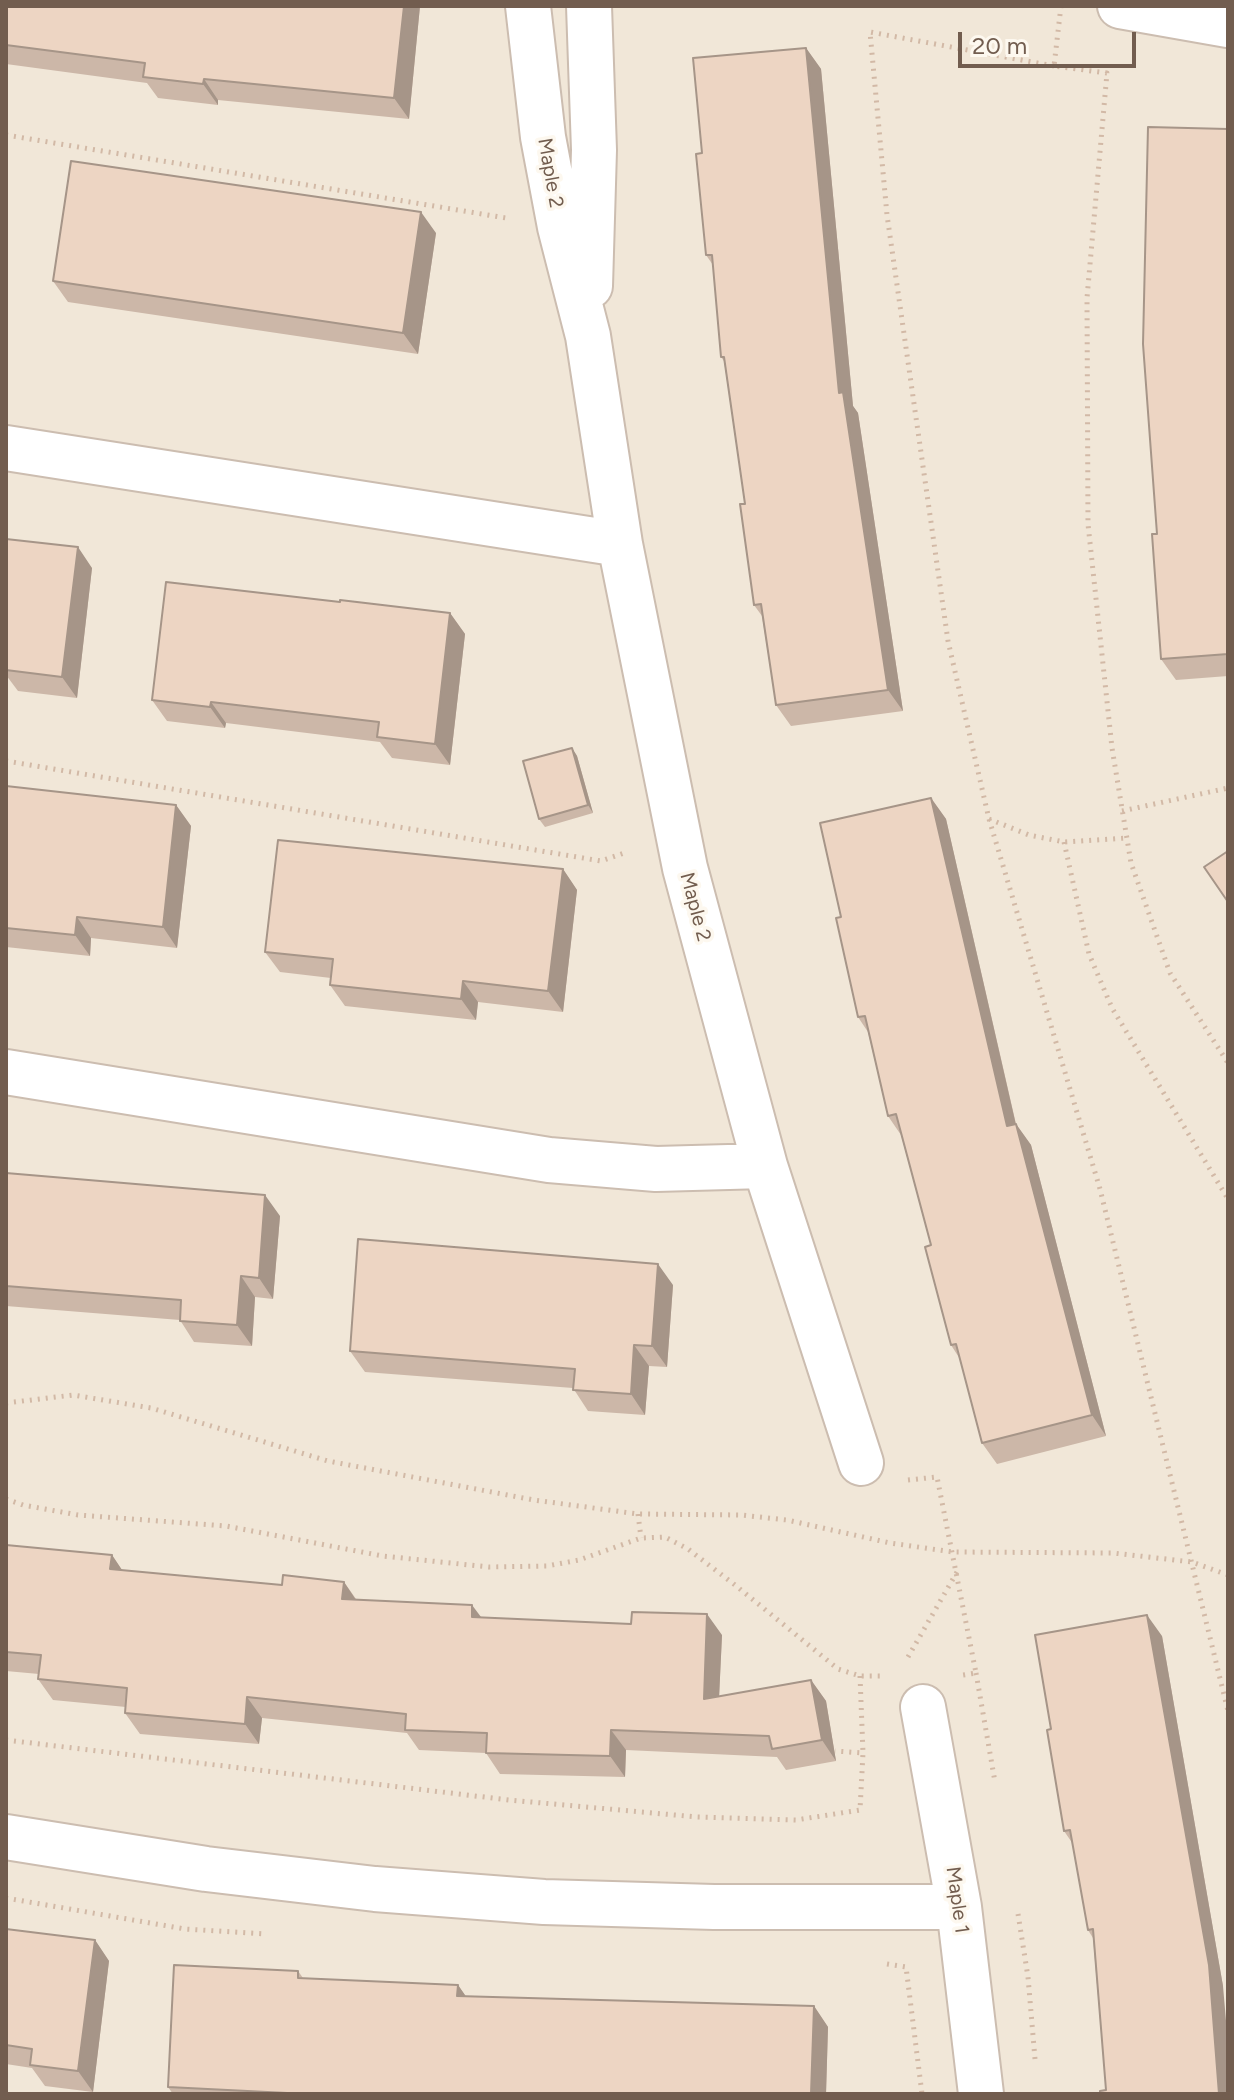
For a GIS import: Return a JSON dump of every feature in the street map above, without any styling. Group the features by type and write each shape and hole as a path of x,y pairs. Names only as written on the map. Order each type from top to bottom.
{"street":[{"name":"Maple 2","path":"528,6 543,137 560,227 588,336 620,544 685,868 765,1166 861,1463"},
{"name":"Maple 2","path":"588,336 594,150 589,6"},
{"path":"1120,6 1228,25"},
{"path":"6,448 620,544"},
{"path":"6,1072 549,1160 656,1169 765,1166"},
{"name":"Maple 1","path":"923,1707 959,1907 981,2094"},
{"path":"6,1837 206,1869 375,1889 544,1902 714,1907 959,1907"}],"path":[{"path":"1054,66 1061,6"},
{"path":"1228,1063 1170,973 1131,863 1112,748 1088,524 1087,298 1107,73 870,32 887,215 948,641 989,819 1100,1189 1228,1711"},
{"path":"6,135 560,227"},
{"path":"6,761 601,861 679,836"},
{"path":"1122,811 1228,788"},
{"path":"989,819 1029,835 1064,842 1127,838"},
{"path":"1064,842 1089,954 1112,1008 1228,1199"},
{"path":"6,1403 73,1395 151,1408 328,1461 534,1500 638,1514 741,1515 787,1520 890,1543 953,1552 1113,1553 1192,1562 1228,1575"},
{"path":"861,1463 866,1484 937,1477 976,1673 922,1682 923,1707"},
{"path":"6,1499 78,1515 226,1526 383,1556 489,1567 547,1566 579,1560 641,1538 665,1537 688,1549 838,1669 860,1676 883,1675"},
{"path":"638,1514 641,1538"},
{"path":"903,1664 957,1572"},
{"path":"6,1740 509,1800 697,1817 796,1820 860,1810 863,1753 860,1676"},
{"path":"835,1751 863,1753"}],"shaded area":[{"path":"6,6 1228,6 1228,2094 6,2094"}],"building":[{"path":"6,6 404,6 394,98 204,79 203,84 143,77 145,63 6,45"},
{"path":"806,48 839,393 843,392 888,690 776,705 761,604 754,605 740,504 745,504 724,357 721,357 712,255 706,255 696,154 702,153 693,58"},
{"path":"1148,127 1228,129 1228,654 1161,659 1152,534 1157,534 1143,344"},
{"path":"71,161 421,212 403,333 53,281"},
{"path":"6,539 78,547 62,677 6,670"},
{"path":"166,582 450,613 435,744 377,737 379,722 211,702 210,707 152,700"},
{"path":"572,748 588,805 539,819 523,761"},
{"path":"6,786 176,805 163,927 77,917 75,935 6,928"},
{"path":"931,798 1007,1126 1016,1124 1092,1415 982,1443 956,1344 951,1345 925,1247 931,1245 896,1114 888,1116 865,1016 858,1017 836,918 841,917 820,823"},
{"path":"278,840 563,869 548,991 463,981 461,999 330,985 333,959 265,952"},
{"path":"1228,851 1228,902 1204,867"},
{"path":"6,1173 265,1195 259,1278 241,1276 237,1325 180,1321 181,1300 6,1286"},
{"path":"358,1239 658,1264 652,1346 634,1345 631,1394 573,1390 575,1369 350,1351"},
{"path":"6,1545 112,1555 110,1569 282,1585 283,1575 344,1582 342,1599 472,1605 472,1617 631,1624 632,1612 707,1614 704,1699 811,1680 822,1740 772,1749 769,1736 611,1730 610,1756 486,1753 487,1733 405,1730 406,1714 247,1697 245,1724 125,1713 127,1688 38,1679 41,1655 6,1652"},
{"path":"1147,1615 1209,1965 1219,2094 1100,2094 1100,2091 1106,2090 1093,1929 1088,1930 1070,1830 1064,1831 1035,1635"},
{"path":"6,1929 95,1940 78,2071 30,2065 32,2049 6,2045"},
{"path":"174,1965 298,1971 298,1978 458,1985 457,1996 814,2006 811,2094 307,2094 168,2087"}]}
